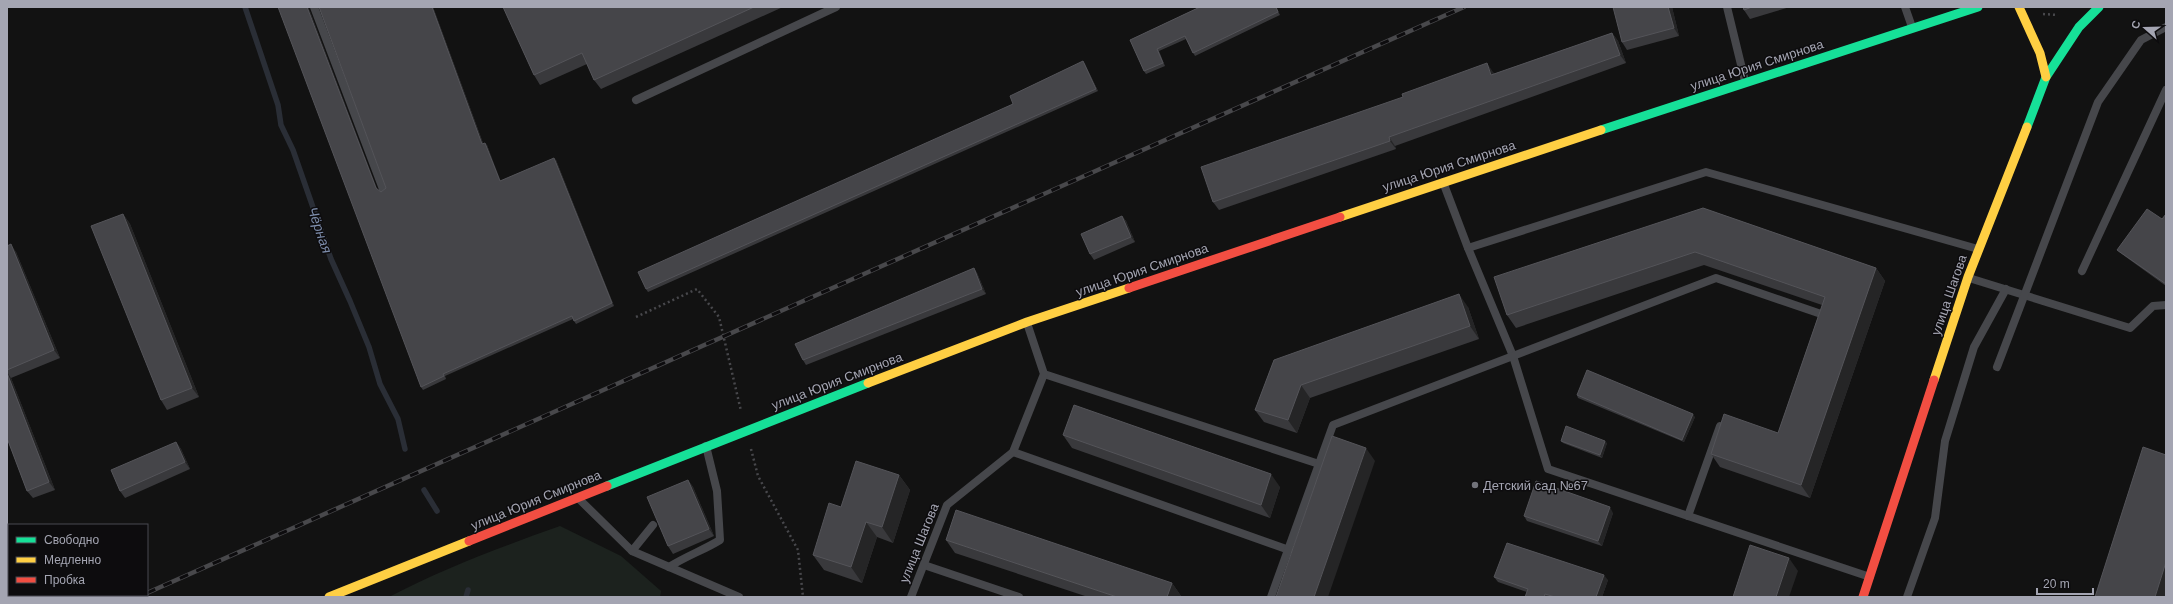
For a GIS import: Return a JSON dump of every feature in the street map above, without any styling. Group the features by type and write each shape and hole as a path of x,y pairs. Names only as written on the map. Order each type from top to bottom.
{"main road":[{"name":"улица Юрия Смирнова","path":"329,597 706,446 1027,322 1443,182 1978,7"},
{"path":"2019,7 2040,53 2046,77"},
{"name":"улица Шагова","path":"1863,597 1968,277 2046,77 2079,27 2099,7"}],"lane":[{"path":"314,7 383,189"},
{"path":"636,100 836,7"},
{"path":"1727,7 1746,82"},
{"path":"1905,7 1913,28"},
{"path":"1997,367 2023,294 2098,102 2141,40 2166,27"},
{"path":"2082,271 2166,90"},
{"path":"1468,248 1706,172 1979,250"},
{"path":"1443,182 1468,248 1513,356 1548,468 1870,577"},
{"path":"1968,277 2130,328 2153,306 2166,305"},
{"path":"1271,597 1333,425 1716,278 1827,316 1825,323"},
{"path":"1907,597 1935,518 1945,441 1974,347 2006,289"},
{"path":"1027,322 1044,374 1319,464"},
{"name":"улица Шагова","path":"911,597 947,505 1013,452 1044,374"},
{"path":"1688,516 1723,418"},
{"path":"669,567 687,556 706,549 720,540 717,491 706,446"},
{"path":"1013,452 1289,550"},
{"path":"578,498 632,551 739,597"},
{"path":"632,551 653,525"},
{"path":"924,565 1019,597"}],"path":[{"path":"2037,16 2048,13 2058,15"}],"shaded area":[{"path":"560,526 621,556 661,591 660,597 389,597 452,567"}],"building":[{"path":"278,7 307,7 376,188 381,192 386,188 319,7 432,7 482,144 485,143 500,181 554,158 612,303 574,321 572,316 443,374 444,376 421,387"},
{"path":"503,7 754,7 594,80 582,53 534,75"},
{"path":"1200,7 1276,7 1278,12 1193,53 1185,36 1157,49 1163,63 1144,71 1130,40"},
{"path":"1613,7 1668,7 1674,28 1622,42"},
{"path":"1743,7 1752,7 1744,10"},
{"path":"1612,33 1620,55 1389,137 1390,141 1213,202 1201,167 1403,97 1402,94 1487,63 1491,75"},
{"path":"1083,61 1096,89 646,289 638,272 1013,104 1010,96"},
{"path":"1703,208 1876,268 1801,485 1711,454 1724,414 1778,433 1825,297 1695,252 1507,315 1494,277"},
{"path":"2147,209 2162,219 2166,214 2166,284 2117,250"},
{"path":"123,214 192,388 161,400 91,226"},
{"path":"1122,216 1131,237 1090,254 1081,234"},
{"path":"11,244 54,350 7,370 7,246"},
{"path":"974,268 982,289 803,360 795,344"},
{"path":"1459,294 1470,326 1301,385 1288,420 1255,410 1274,360"},
{"path":"1587,370 1693,414 1682,440 1577,395"},
{"path":"7,373 49,482 27,491 7,438"},
{"path":"1074,405 1271,474 1261,505 1063,435"},
{"path":"1566,426 1605,441 1600,455 1561,441"},
{"path":"1332,436 1366,448 1314,597 1276,597"},
{"path":"176,442 185,462 120,491 111,470"},
{"path":"2143,447 2166,455 2166,562 2155,597 2095,597"},
{"path":"856,461 899,475 882,527 866,522 851,567 813,555 829,503 841,507"},
{"path":"688,480 709,529 668,546 647,497"},
{"path":"1536,481 1610,507 1598,541 1524,516"},
{"path":"956,510 1172,583 1167,597 1117,597 946,540"},
{"path":"1507,543 1604,575 1596,597 1555,597 1545,594 1544,597 1525,597 1528,589 1494,577"},
{"path":"1750,545 1789,558 1776,597 1733,597"},
{"path":"8,558 7,583 7,559"}],"waterway":[{"name":"Чёрная","path":"245,7 278,105 281,125 293,150 331,259 369,347 380,384 398,419 405,449"},
{"name":"Чёрная","path":"424,490 437,511"},
{"name":"Чёрная","path":"466,597 468,590"}],"railway":[{"path":"148,593 1464,7"}],"traffic: fast":[{"path":"1601,130 1978,7"},
{"path":"2027,127 2046,77 2079,27 2099,7"},
{"path":"607,486 868,383"}],"traffic: slow":[{"path":"2019,7 2040,53 2046,77"},
{"path":"1934,380 1968,277 2027,127"},
{"path":"1340,217 1601,130"},
{"path":"868,383 1027,322 1129,288"},
{"path":"329,597 469,541"}],"traffic: jam":[{"path":"1129,288 1340,217"},
{"path":"1863,597 1934,380"},
{"path":"469,541 607,486"}],"place":[{"name":"Детский сад №67","path":"1475,485"}]}
